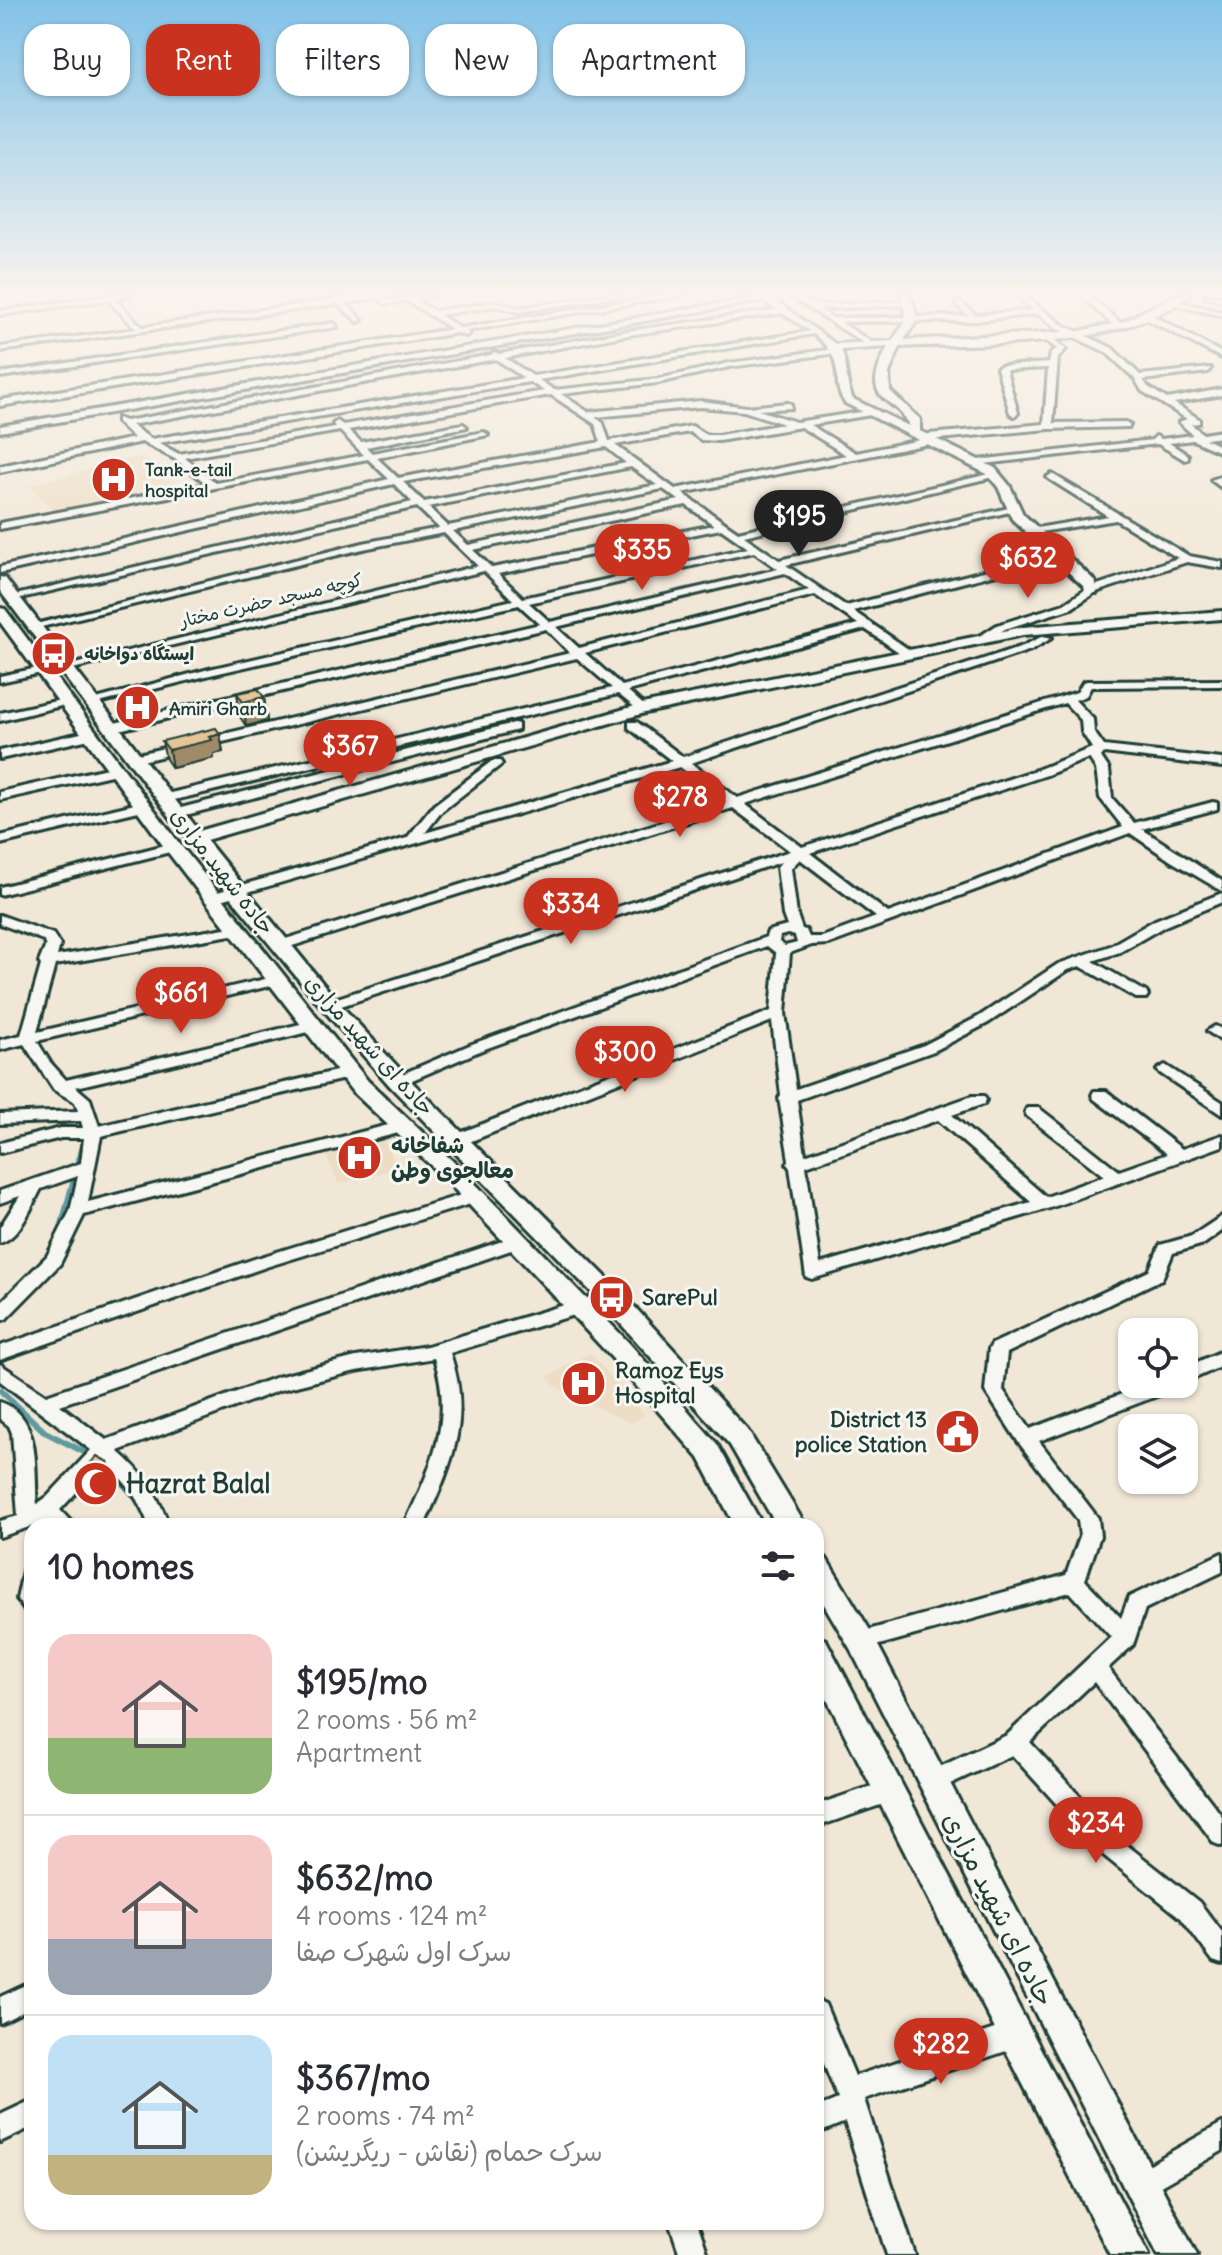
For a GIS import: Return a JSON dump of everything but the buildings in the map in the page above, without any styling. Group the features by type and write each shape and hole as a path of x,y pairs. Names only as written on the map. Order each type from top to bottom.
{"main road":[{"path":"853,400 995,474 1004,486 1013,510 1031,532 1090,584 1092,590"},
{"path":"892,400 916,422 918,429 914,431"},
{"name":"جاده ای شهید مزاری","path":"0,581 6,604 33,626 236,891 330,1005 398,1081 611,1297 739,1438 787,1518"},
{"name":"جاده شهید مزاری","path":"6,604 42,670 212,898 349,1073 400,1127 423,1146"},
{"path":"200,843 496,764 637,717 1039,634 1222,615"},
{"path":"200,843 637,717 907,653 984,638 1222,625"},
{"name":"جاده ای شهید مزاری","path":"423,1146 580,1308 708,1451 745,1518"},
{"name":"جاده ای شهید مزاری","path":"824,1579 861,1641 1178,2255"},
{"name":"جاده ای شهید مزاری","path":"824,1664 1130,2255"}],"street":[{"path":"98,400 147,441 178,457 216,487"},
{"path":"0,429 164,400"},
{"path":"124,424 262,400"},
{"path":"312,400 400,482 521,602 619,690 637,717 681,762 885,917"},
{"path":"0,469 147,441 399,400"},
{"path":"178,457 505,400"},
{"path":"559,400 599,423 605,442 633,464 907,653"},
{"path":"1010,400 1014,413"},
{"path":"1049,426 1045,409 1050,400"},
{"path":"1163,400 1196,421 1183,422 1196,436 1222,450"},
{"path":"1166,402 1176,400"},
{"path":"585,415 701,404 745,409 802,426 855,456"},
{"path":"745,409 788,406"},
{"path":"0,570 366,486 605,442 692,429 704,438 719,438 871,412"},
{"path":"33,626 447,529 855,456 931,439 1049,426 1126,425"},
{"path":"361,445 463,427"},
{"path":"978,463 1156,439 1222,434"},
{"path":"0,526 484,435"},
{"path":"1156,439 1185,457"},
{"path":"6,604 420,504 633,464"},
{"path":"736,535 995,474"},
{"path":"1052,477 1186,559 1222,565"},
{"path":"1222,479 1216,480 1222,485"},
{"path":"465,549 689,501"},
{"path":"110,728 551,628 1013,510"},
{"path":"1031,532 1118,517"},
{"name":"کوچه مسجد حضرت مختار","path":"64,668 488,570 722,526"},
{"path":"91,702 209,672 755,549"},
{"path":"843,610 1058,555"},
{"path":"212,898 564,799 1027,648 1068,606 1092,590 1186,559"},
{"path":"134,759 577,653 817,591"},
{"path":"984,638 1001,627 1068,606"},
{"path":"172,806 866,625"},
{"path":"0,679 42,670"},
{"path":"281,945 1067,699 1082,694 1087,684 1222,683"},
{"path":"1067,699 1087,719 1086,729 1090,740 1100,749"},
{"path":"0,717 65,702"},
{"path":"172,806 514,727"},
{"path":"0,755 90,735"},
{"path":"1100,749 1095,757 1103,766 1106,798 1132,828 1222,887"},
{"path":"330,1005 1043,772 1100,749 1222,763"},
{"path":"412,841 438,808 496,764"},
{"path":"0,796 116,770"},
{"path":"0,840 143,806"},
{"path":"1213,806 1132,828 824,941 777,932 778,1013 795,1164 812,1273 1044,1204 1222,1140"},
{"path":"0,891 173,847"},
{"path":"398,1081 477,1047 777,946 802,948 801,936 790,915 784,867 800,852"},
{"path":"787,1098 929,1048 1080,960 1115,949 1160,923 1222,897"},
{"path":"0,919 48,937 53,945 28,1038 40,1062 60,1086 82,1099 90,1124 89,1166 78,1211 54,1260 0,1314"},
{"path":"46,962 237,930"},
{"path":"1080,960 1141,995"},
{"path":"0,1045 278,980"},
{"path":"458,1140 778,1013"},
{"path":"60,1086 313,1026"},
{"path":"1165,1070 1222,1110"},
{"path":"0,1148 90,1124 349,1073"},
{"path":"1100,1095 1181,1156"},
{"path":"795,1164 978,1100"},
{"path":"1033,1112 1117,1178"},
{"path":"941,1114 1044,1204"},
{"path":"0,1119 90,1124"},
{"path":"78,1211 400,1127"},
{"path":"0,1197 89,1166"},
{"path":"0,1237 13,1224 35,1185"},
{"path":"0,1353 260,1263 474,1197"},
{"path":"1074,1582 1090,1536 1088,1518 994,1391 998,1349 1156,1275 1166,1249 1198,1240 1222,1222"},
{"path":"41,1404 517,1242"},
{"path":"39,1518 104,1449 277,1384 356,1364 440,1349 611,1297"},
{"path":"417,1518 437,1472 455,1413 453,1380 440,1349"},
{"path":"1198,1369 1222,1358"},
{"path":"0,1371 104,1449 140,1485 158,1518"},
{"path":"1026,1438 1131,1398"},
{"path":"0,1409 16,1421 22,1433 38,1518"},
{"path":"0,1529 24,1523"},
{"path":"933,1781 1015,1742 1125,1638 1136,1603 1222,1562"},
{"path":"1074,1582 1125,1638"},
{"path":"861,1641 1074,1582"},
{"path":"1096,1668 1222,1835"},
{"path":"1015,1742 1110,1846 1190,1910 1222,1952"},
{"path":"824,1813 890,1791"},
{"path":"0,2010 24,1998"},
{"path":"824,2033 851,2099 901,2255"},
{"path":"824,2116 851,2099 1018,2034"},
{"path":"0,2129 24,2117"},
{"path":"1141,2183 1222,2136"},
{"path":"686,2230 694,2255"}],"shaded area":[{"name":"Tank-e-tail hospital","path":"142,456 184,492 56,515 30,485"},
{"name":"شفاخانه معالجوی وطن","path":"381,1133 398,1168 339,1184 323,1149"},
{"name":"Ramoz Eys Hospital","path":"590,1353 645,1415 630,1423 557,1388 547,1377"}],"waterway":[{"path":"53,1120 72,1130"},
{"path":"78,1161 84,1138"},
{"path":"60,1232 79,1159"},
{"path":"0,1390 45,1432 92,1456"},
{"path":"107,1467 138,1500"}],"place":[{"name":"Tank-e-tail hospital","path":"114,479"},
{"name":"ایستگاه دواخانه","path":"53,653"},
{"name":"Amiri Gharb","path":"138,708"},
{"name":"شفاخانه معالجوی وطن","path":"360,1158"},
{"name":"SarePul","path":"611,1297"},
{"name":"Ramoz Eys Hospital","path":"584,1383"},
{"name":"District 13 police Station","path":"958,1432"},
{"name":"Hazrat Balal","path":"95,1483"}]}
